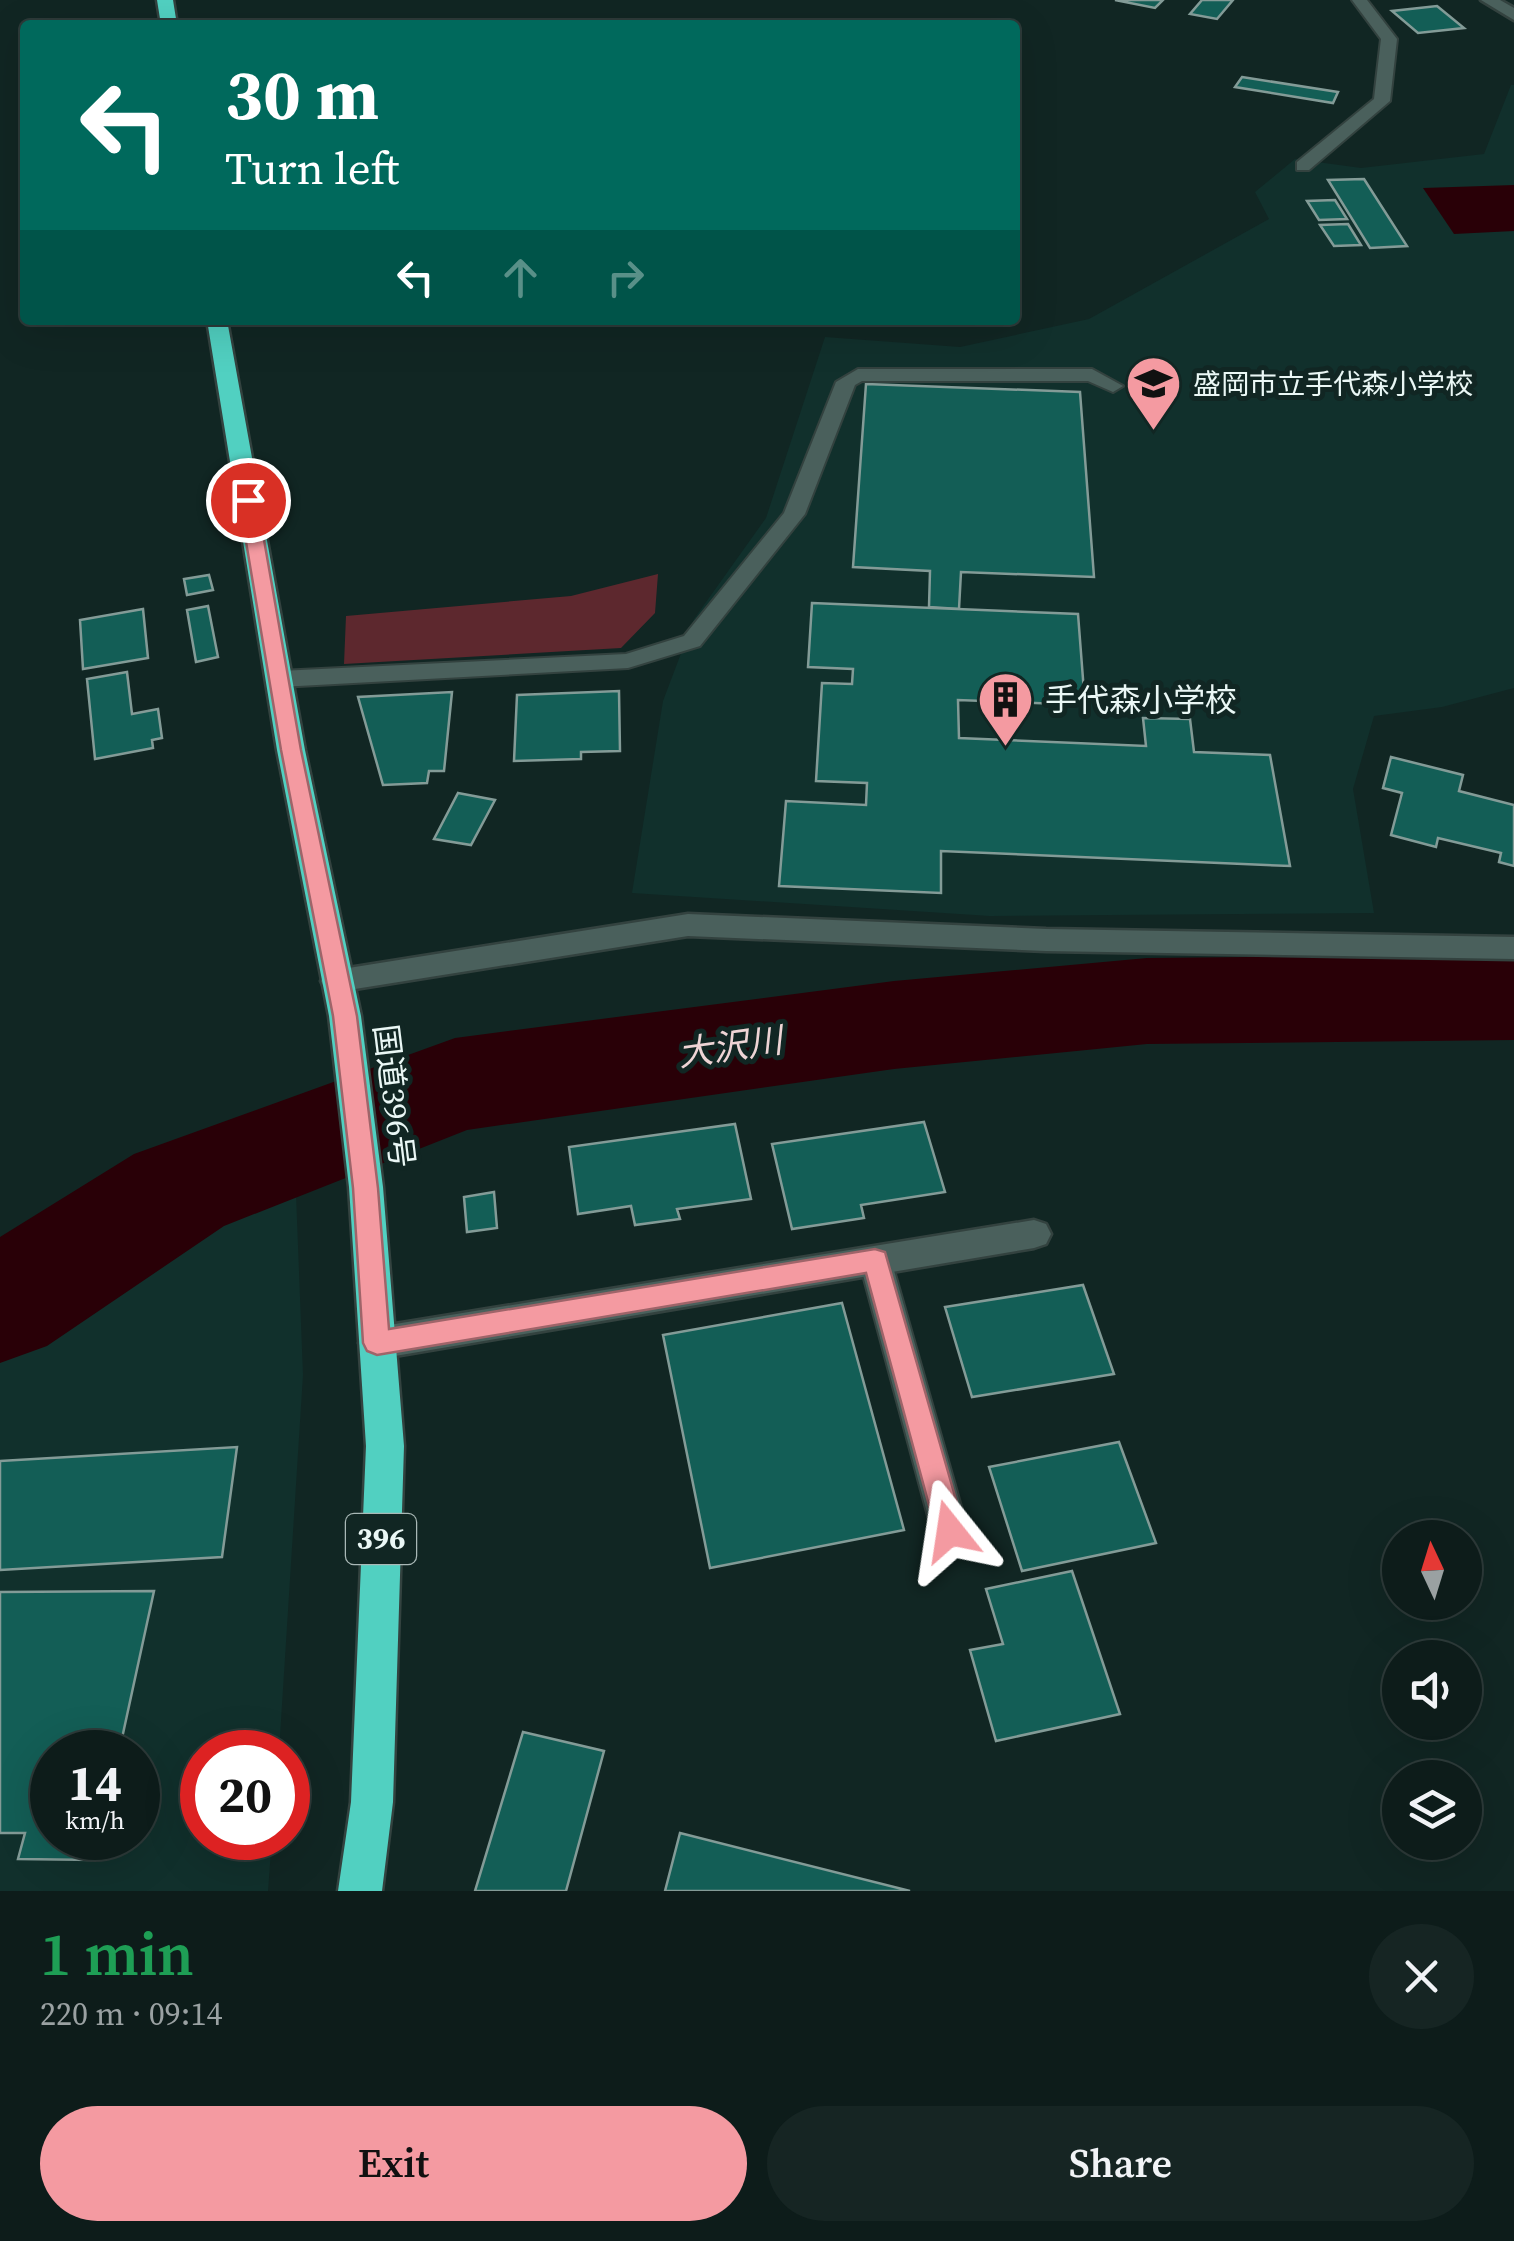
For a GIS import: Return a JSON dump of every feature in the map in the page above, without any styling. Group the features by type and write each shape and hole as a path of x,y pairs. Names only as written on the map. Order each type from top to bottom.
{"highway":[{"name":"国道396号","path":"218,325 345,1016 366,1188 385,1446 372,1802 360,1891"}],"street":[{"path":"1488,0 1514,16"},
{"path":"336,981 688,925 1046,940 1514,948"},
{"path":"377,1343 1034,1234"}],"lane":[{"path":"1303,166 1382,101 1389,40 1359,0"},
{"path":"280,679 628,661 692,641 794,514 846,382 858,375 1092,375 1113,386"},
{"path":"875,1260 950,1531"}],"shaded area":[{"name":"盛岡市立手代森小学校","path":"1511,85 1514,688 1442,707 1374,716 1353,789 1374,913 990,916 632,893 663,701 694,619 766,518 825,337 960,347 1089,319 1269,219 1255,192 1295,159 1361,168 1484,154"},
{"path":"1514,185 1514,231 1454,234 1423,188"},
{"path":"658,574 655,613 621,648 344,664 346,616 571,596"},
{"path":"296,1194 303,1375 280,1730 180,1730 180,1860 270,1860 268,1891 0,1891 0,1362 143,1254"}],"building":[{"path":"1115,0 1163,0 1155,8"},
{"path":"1202,0 1233,0 1217,19 1190,14"},
{"path":"1437,6 1464,28 1418,33 1392,11"},
{"path":"1242,77 1338,92 1333,103 1235,87"},
{"path":"1364,179 1407,246 1370,248 1328,180"},
{"path":"1335,200 1347,219 1319,220 1307,201"},
{"path":"1348,224 1361,245 1334,246 1320,225"},
{"path":"866,384 1080,392 1094,577 961,572 959,609 929,607 930,571 853,567"},
{"path":"209,575 213,590 187,595 184,579"},
{"name":"手代森小学校","path":"812,603 1078,614 1085,705 958,700 959,738 1146,746 1143,718 1190,719 1194,752 1270,755 1290,866 941,851 941,893 779,886 786,801 866,805 867,783 816,781 822,683 852,684 853,669 808,667"},
{"path":"208,606 218,657 196,662 187,610"},
{"path":"143,609 148,658 83,669 80,620"},
{"path":"127,672 132,714 158,709 162,738 152,740 153,748 95,759 87,679"},
{"path":"619,691 620,751 581,752 581,759 514,761 517,695"},
{"path":"452,692 444,771 429,771 427,783 383,785 358,697"},
{"path":"1391,757 1463,775 1459,791 1514,805 1514,866 1499,862 1501,853 1438,838 1436,847 1391,835 1402,793 1383,788"},
{"path":"458,793 495,800 471,845 434,839"},
{"path":"924,1122 945,1192 861,1205 864,1218 792,1229 772,1144"},
{"path":"735,1124 751,1199 677,1209 680,1219 635,1225 631,1206 578,1214 569,1147"},
{"path":"494,1192 497,1228 467,1232 464,1197"},
{"path":"1083,1285 1114,1374 972,1397 945,1307"},
{"path":"842,1303 904,1530 710,1568 663,1335"},
{"path":"1119,1442 1156,1543 1022,1571 989,1467"},
{"path":"237,1447 222,1557 0,1570 0,1461"},
{"path":"1072,1571 1120,1714 996,1741 970,1650 1003,1644 986,1589"},
{"path":"154,1591 124,1730 30,1730 30,1859 18,1859 25,1833 0,1833 0,1592"},
{"path":"523,1732 604,1751 566,1891 475,1891"},
{"path":"680,1833 910,1891 665,1891"}],"waterway":[{"name":"大沢川","path":"0,1306 179,1190 455,1085 894,1025 1147,1001 1514,997"}],"place":[{"name":"盛岡市立手代森小学校","path":"1154,433"},
{"name":"手代森小学校","path":"1006,749"}],"route":[{"path":"248,500 291,750 345,1016 366,1188 377,1343 875,1260 950,1531"}]}
